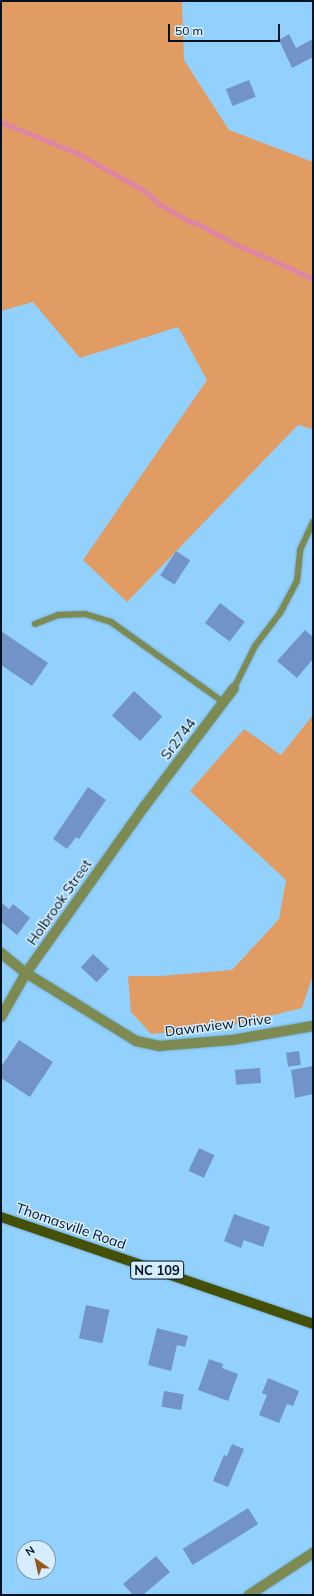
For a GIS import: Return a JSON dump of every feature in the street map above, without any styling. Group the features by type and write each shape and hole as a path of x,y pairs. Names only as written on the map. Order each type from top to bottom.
{"main road":[{"name":"Thomasville Road","path":"1,1217 313,1324"}],"street":[{"name":"Sr2744","path":"144,807 234,688"},
{"name":"Holbrook Street","path":"1,1017 26,973 144,807"},
{"name":"Dawnview Drive","path":"1,953 26,973 136,1040 159,1046 232,1040 313,1026"},
{"path":"249,1595 313,1553"}],"lane":[{"path":"234,688 255,646 280,613 297,581 300,550 313,522"},
{"path":"35,624 58,615 65,614 85,614 111,622 223,702"}],"shaded area":[{"path":"1,1 182,1 184,60 229,130 313,162 313,429 298,425 127,602 83,560 207,380 178,327 80,358 33,302 1,311"},
{"path":"313,715 313,975 302,1008 222,1028 151,1034 131,1012 128,976 160,976 232,970 279,919 286,880 190,791 244,729 281,755"}],"building":[{"path":"289,34 296,48 313,39 313,57 292,68 279,40"},
{"path":"249,80 256,97 233,106 226,89"},
{"path":"176,551 190,560 174,585 160,575"},
{"path":"220,603 245,622 230,642 205,623"},
{"path":"305,630 313,637 313,659 297,678 277,661"},
{"path":"1,631 48,663 32,686 1,665"},
{"path":"134,691 162,716 140,741 112,716"},
{"path":"88,787 106,800 79,839 76,837 67,849 53,839"},
{"path":"1,902 9,909 13,904 30,918 17,935 1,922"},
{"path":"93,954 109,969 97,982 81,967"},
{"path":"19,1040 53,1062 30,1097 1,1078 1,1067"},
{"path":"299,1051 301,1065 288,1067 286,1053"},
{"path":"313,1066 313,1094 295,1098 291,1070"},
{"path":"260,1068 261,1083 236,1085 235,1070"},
{"path":"199,1148 214,1155 204,1178 188,1171"},
{"path":"234,1214 270,1227 263,1247 244,1240 241,1248 224,1241"},
{"path":"86,1305 109,1310 102,1343 79,1338"},
{"path":"157,1328 188,1336 185,1347 177,1345 171,1371 148,1365"},
{"path":"209,1359 223,1364 222,1368 238,1374 228,1401 198,1390"},
{"path":"268,1378 299,1391 293,1406 287,1404 279,1423 259,1415 267,1395 262,1393"},
{"path":"164,1391 184,1394 181,1410 161,1407"},
{"path":"232,1444 244,1449 228,1487 213,1481 224,1455 227,1456"},
{"path":"248,1508 258,1524 193,1565 183,1549"},
{"path":"156,1556 170,1572 143,1595 133,1595 123,1584"}],"waterway":[{"path":"1,122 77,153 133,184 153,197 156,202 190,222 197,223 235,244 313,279"}]}
